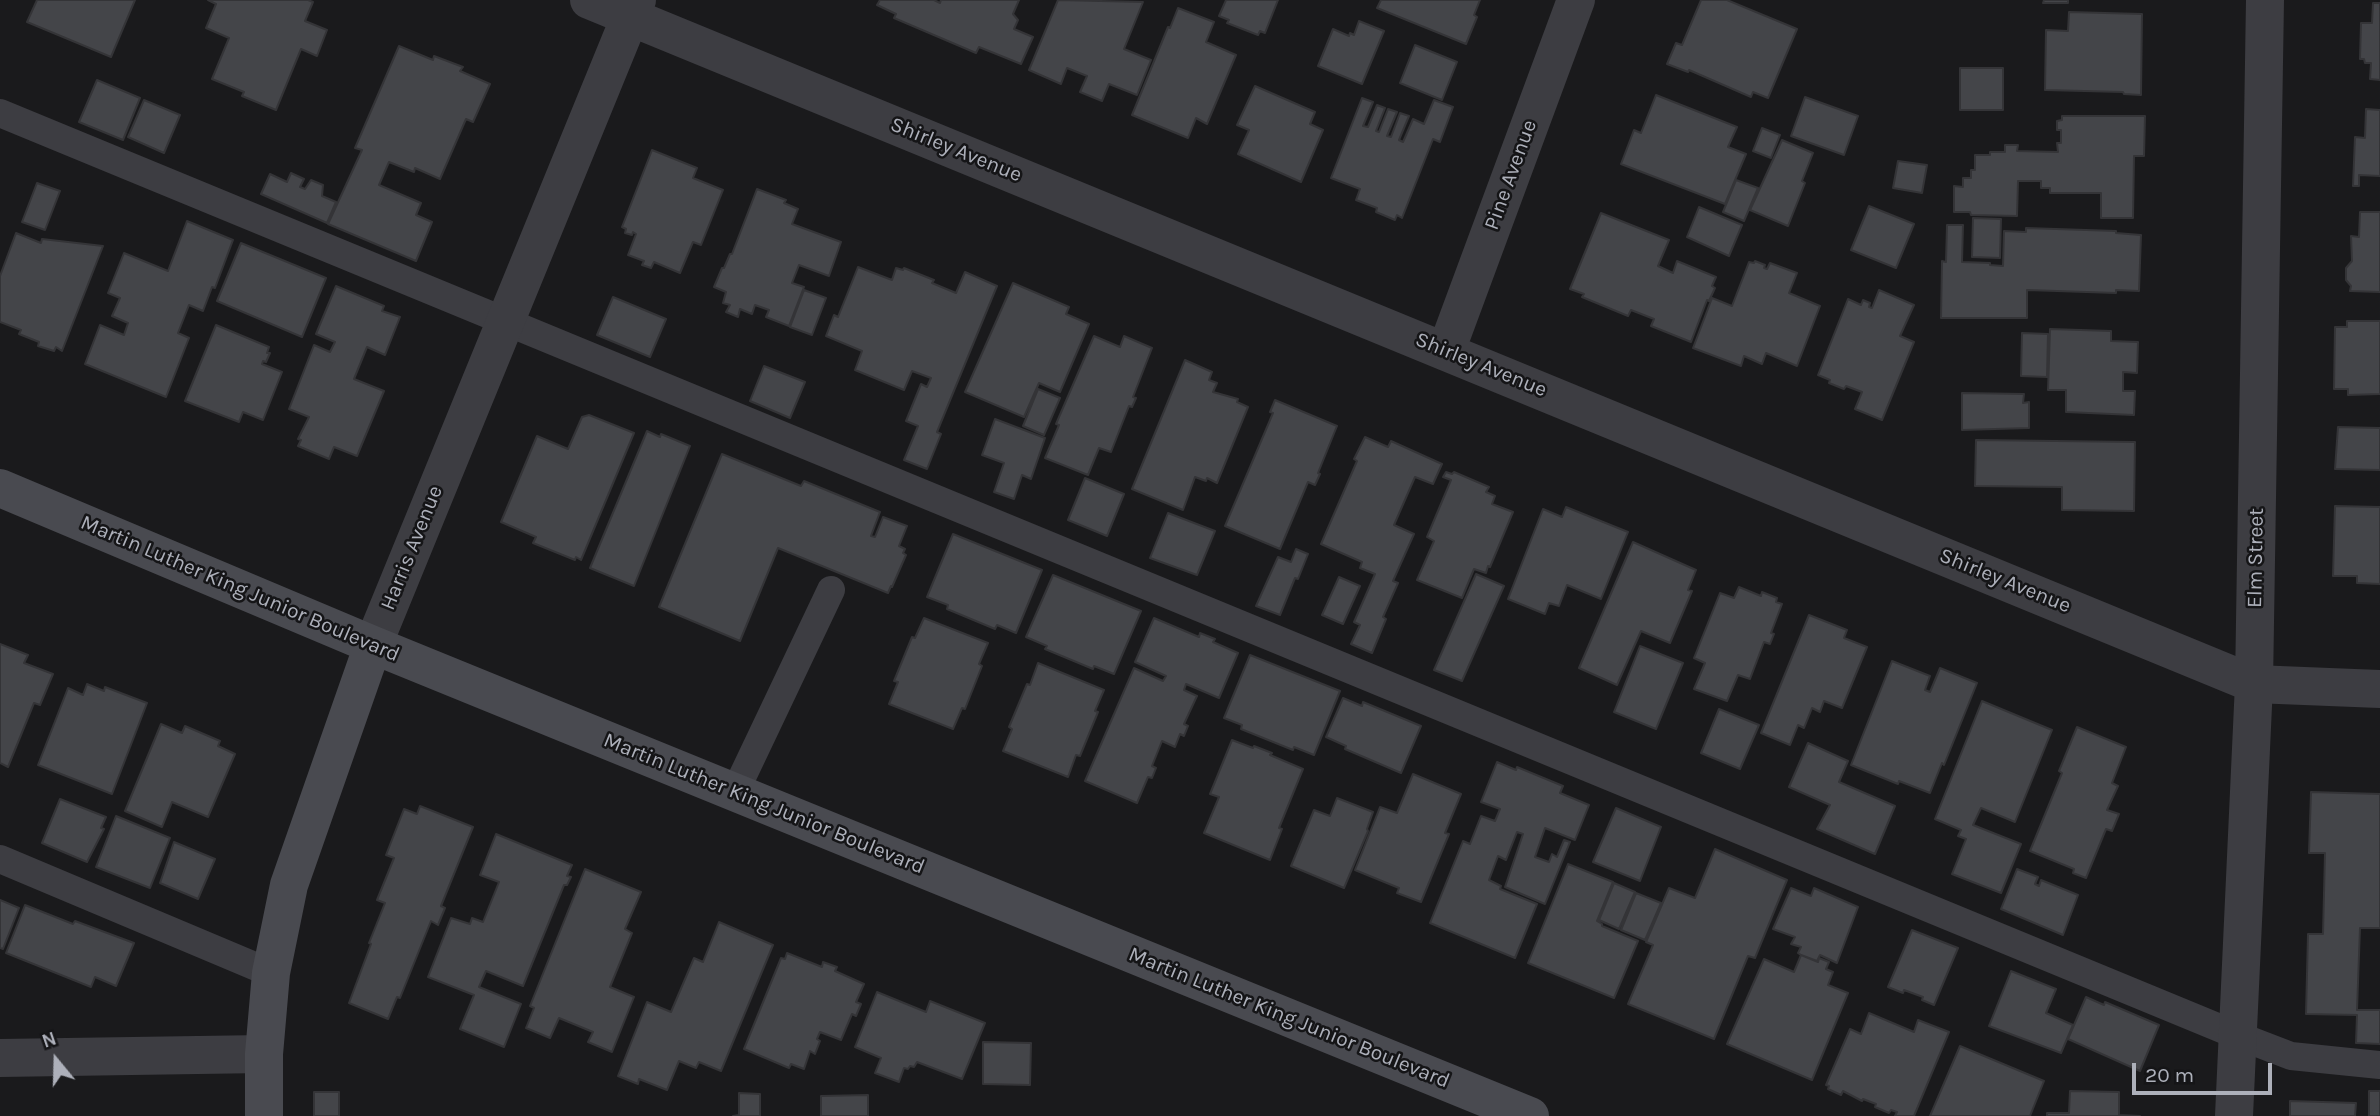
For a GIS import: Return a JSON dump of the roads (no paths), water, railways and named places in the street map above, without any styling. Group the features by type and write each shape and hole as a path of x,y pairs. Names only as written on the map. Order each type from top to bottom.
{"main road":[{"name":"Martin Luther King Junior Boulevard","path":"0,488 373,645 1530,1116"},
{"name":"Harris Avenue","path":"264,1116 264,1055 271,973 289,885 373,645"}],"street":[{"name":"Shirley Avenue","path":"589,0 634,8 1446,351 2254,684 2380,689"},
{"name":"Pine Avenue","path":"1446,351 1576,0"},
{"name":"Elm Street","path":"2234,1116 2254,684 2265,0"},
{"name":"Harris Avenue","path":"373,645 634,8"},
{"path":"0,1058 264,1055"}],"lane":[{"path":"0,113 2239,1036 2291,1056 2380,1065"},
{"path":"735,792 831,590"},
{"path":"0,859 271,973"}]}
